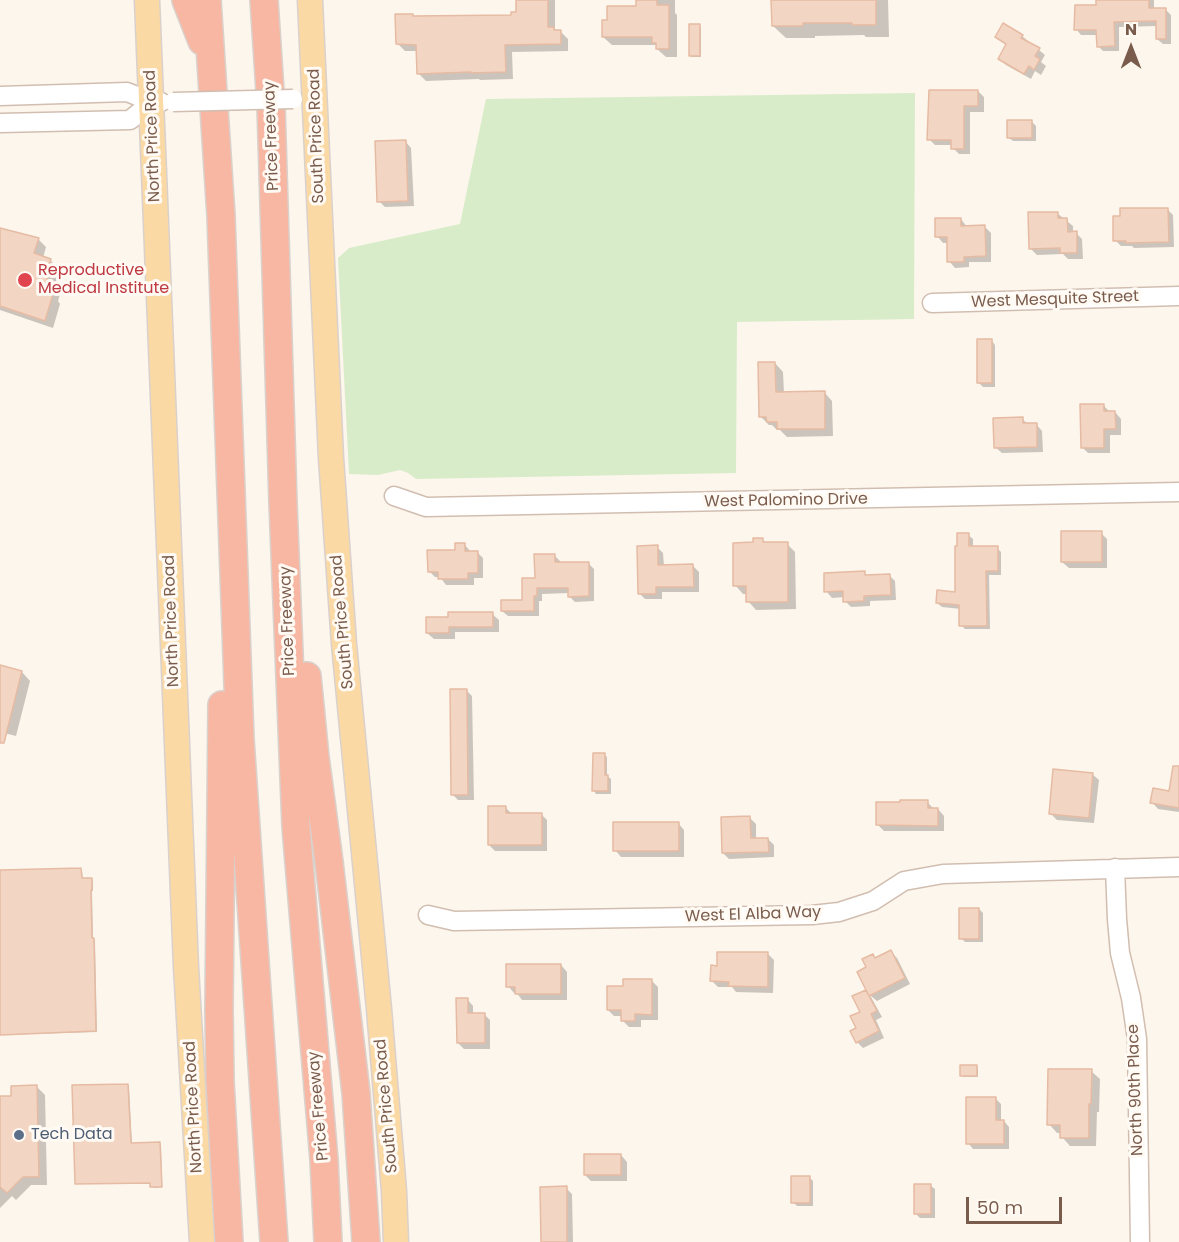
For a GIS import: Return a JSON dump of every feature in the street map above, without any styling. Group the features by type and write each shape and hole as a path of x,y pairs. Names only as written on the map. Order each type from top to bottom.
{"highway":[{"path":"186,0 210,63"},
{"path":"207,0 221,216 240,739 274,1242"},
{"name":"Price Freeway","path":"264,0 293,101 283,503 296,827 324,1160 328,1242"},
{"path":"279,0 282,56 293,101"},
{"path":"229,1242 220,1081 219,1009 222,676 231,494"},
{"path":"283,503 304,601 308,696 356,1093 366,1242"}],"main road":[{"name":"North Price Road","path":"147,0 163,102 186,967 202,1242"},
{"name":"South Price Road","path":"310,0 293,101 320,235 331,458 344,644 379,1009 396,1242"}],"street":[{"path":"0,96 127,92 163,102 293,101"},
{"path":"0,123 130,120 163,102"},
{"name":"West Mesquite Street","path":"932,303 1179,296"},
{"name":"West Palomino Drive","path":"394,496 426,507 1179,492"},
{"name":"West El Alba Way","path":"428,915 454,921 812,915 839,912 873,902 904,881 943,874 1179,867"},
{"name":"North 90th Place","path":"1115,868 1120,953 1131,998 1137,1039 1140,1242"}],"green space":[{"path":"915,93 914,319 737,322 736,473 416,479 400,470 378,475 349,474 338,258 349,248 460,224 486,99"}],"building":[{"path":"516,0 548,0 548,27 561,30 561,44 505,45 506,72 417,74 416,45 396,44 395,14 413,14 413,16 511,15 511,12 516,12"},
{"path":"636,0 657,0 657,5 669,5 669,49 656,49 656,43 652,43 652,37 602,37 602,20 607,20 607,6 636,6"},
{"path":"771,0 876,0 876,25 803,23 803,26 772,26"},
{"path":"1096,0 1149,0 1149,8 1166,8 1166,39 1156,39 1156,21 1114,22 1115,46 1097,47 1096,30 1074,30 1075,5 1096,5"},
{"path":"1003,23 1023,35 1021,38 1040,48 1035,56 1040,59 1034,70 1029,66 1024,74 998,59 1006,44 995,37"},
{"path":"689,24 700,24 700,56 689,56"},
{"path":"929,90 978,90 978,106 964,106 964,149 951,149 951,140 927,140"},
{"path":"1007,120 1032,120 1032,138 1007,138"},
{"path":"406,140 408,201 377,202 375,141"},
{"path":"1120,208 1168,208 1169,242 1113,241 1113,216 1120,216"},
{"path":"1028,212 1058,212 1058,218 1067,218 1068,232 1077,231 1077,253 1060,253 1060,248 1029,249"},
{"path":"935,218 961,218 961,226 985,225 986,256 964,257 964,262 947,262 947,237 935,237"},
{"name":"Reproductive Medical Institute","path":"0,228 39,238 34,253 51,259 49,266 52,267 47,279 53,282 50,293 53,294 45,321 0,306"},
{"path":"977,339 992,339 992,383 977,383"},
{"path":"758,362 775,362 776,392 825,391 825,429 777,429 777,422 767,422 766,417 759,417"},
{"path":"1080,404 1104,404 1104,411 1115,411 1116,429 1104,429 1104,448 1081,448"},
{"path":"1023,417 1023,423 1037,423 1037,447 994,448 993,418"},
{"path":"1061,531 1102,531 1102,562 1061,562"},
{"path":"957,533 969,533 969,546 998,546 998,571 986,571 987,626 959,626 959,605 936,603 937,590 955,592"},
{"path":"753,538 763,538 763,542 788,542 788,602 746,602 746,586 733,586 733,543 753,542"},
{"path":"455,543 465,543 465,551 478,551 478,573 468,573 468,579 438,579 438,572 428,572 427,550 455,550"},
{"path":"658,545 658,565 693,564 694,587 656,587 656,594 638,594 637,546"},
{"path":"534,554 555,554 555,562 589,562 589,596 568,597 568,588 537,588 537,596 534,596 534,611 501,611 501,600 522,600 522,578 535,578"},
{"path":"865,571 865,575 890,574 891,595 864,596 864,601 843,602 843,591 824,592 824,573"},
{"path":"448,612 493,612 493,627 449,627 449,633 426,633 426,617 448,617"},
{"path":"0,665 22,671 4,743 0,743"},
{"path":"450,689 467,689 468,795 451,795"},
{"path":"593,753 605,753 608,791 592,791"},
{"path":"1173,766 1179,766 1179,808 1150,803 1153,788 1169,791"},
{"path":"1053,769 1093,773 1089,818 1049,814"},
{"path":"900,800 928,800 928,808 938,808 938,826 876,825 876,802 900,802"},
{"path":"488,806 506,806 506,813 542,813 542,845 488,845"},
{"path":"750,816 751,838 768,838 769,852 722,853 721,817"},
{"path":"613,822 679,822 679,851 613,851"},
{"path":"81,868 82,878 92,878 96,1031 0,1035 0,870"},
{"path":"959,908 979,908 979,939 959,939"},
{"path":"891,950 905,978 869,996 857,972 866,967 862,959 873,954 875,958"},
{"path":"717,952 768,952 768,987 728,986 729,982 710,981 711,965 717,966"},
{"path":"506,964 561,964 561,994 515,994 515,987 506,987"},
{"path":"623,979 652,979 652,1015 635,1014 635,1021 621,1021 621,1010 607,1010 607,986 623,986"},
{"path":"866,990 877,1011 871,1014 879,1031 856,1043 850,1031 856,1028 850,1016 860,1012 852,996"},
{"path":"456,998 468,998 468,1013 485,1013 485,1043 457,1043"},
{"path":"960,1065 977,1065 977,1076 960,1076"},
{"path":"1048,1069 1092,1069 1089,1138 1060,1138 1060,1125 1047,1125"},
{"path":"128,1084 131,1143 160,1142 162,1187 150,1187 150,1183 75,1184 72,1085"},
{"name":"Tech Data","path":"37,1085 39,1177 23,1177 7,1193 0,1187 0,1096 11,1096 11,1086"},
{"path":"966,1097 996,1097 996,1120 1004,1120 1004,1144 966,1144"},
{"path":"584,1154 621,1154 621,1175 584,1175"},
{"path":"791,1176 810,1176 810,1203 791,1203"},
{"path":"914,1184 931,1184 931,1214 914,1214"},
{"path":"567,1186 567,1242 541,1242 540,1187"}],"place":[{"name":"Reproductive Medical Institute","path":"25,280"},
{"name":"Tech Data","path":"19,1135"}]}
